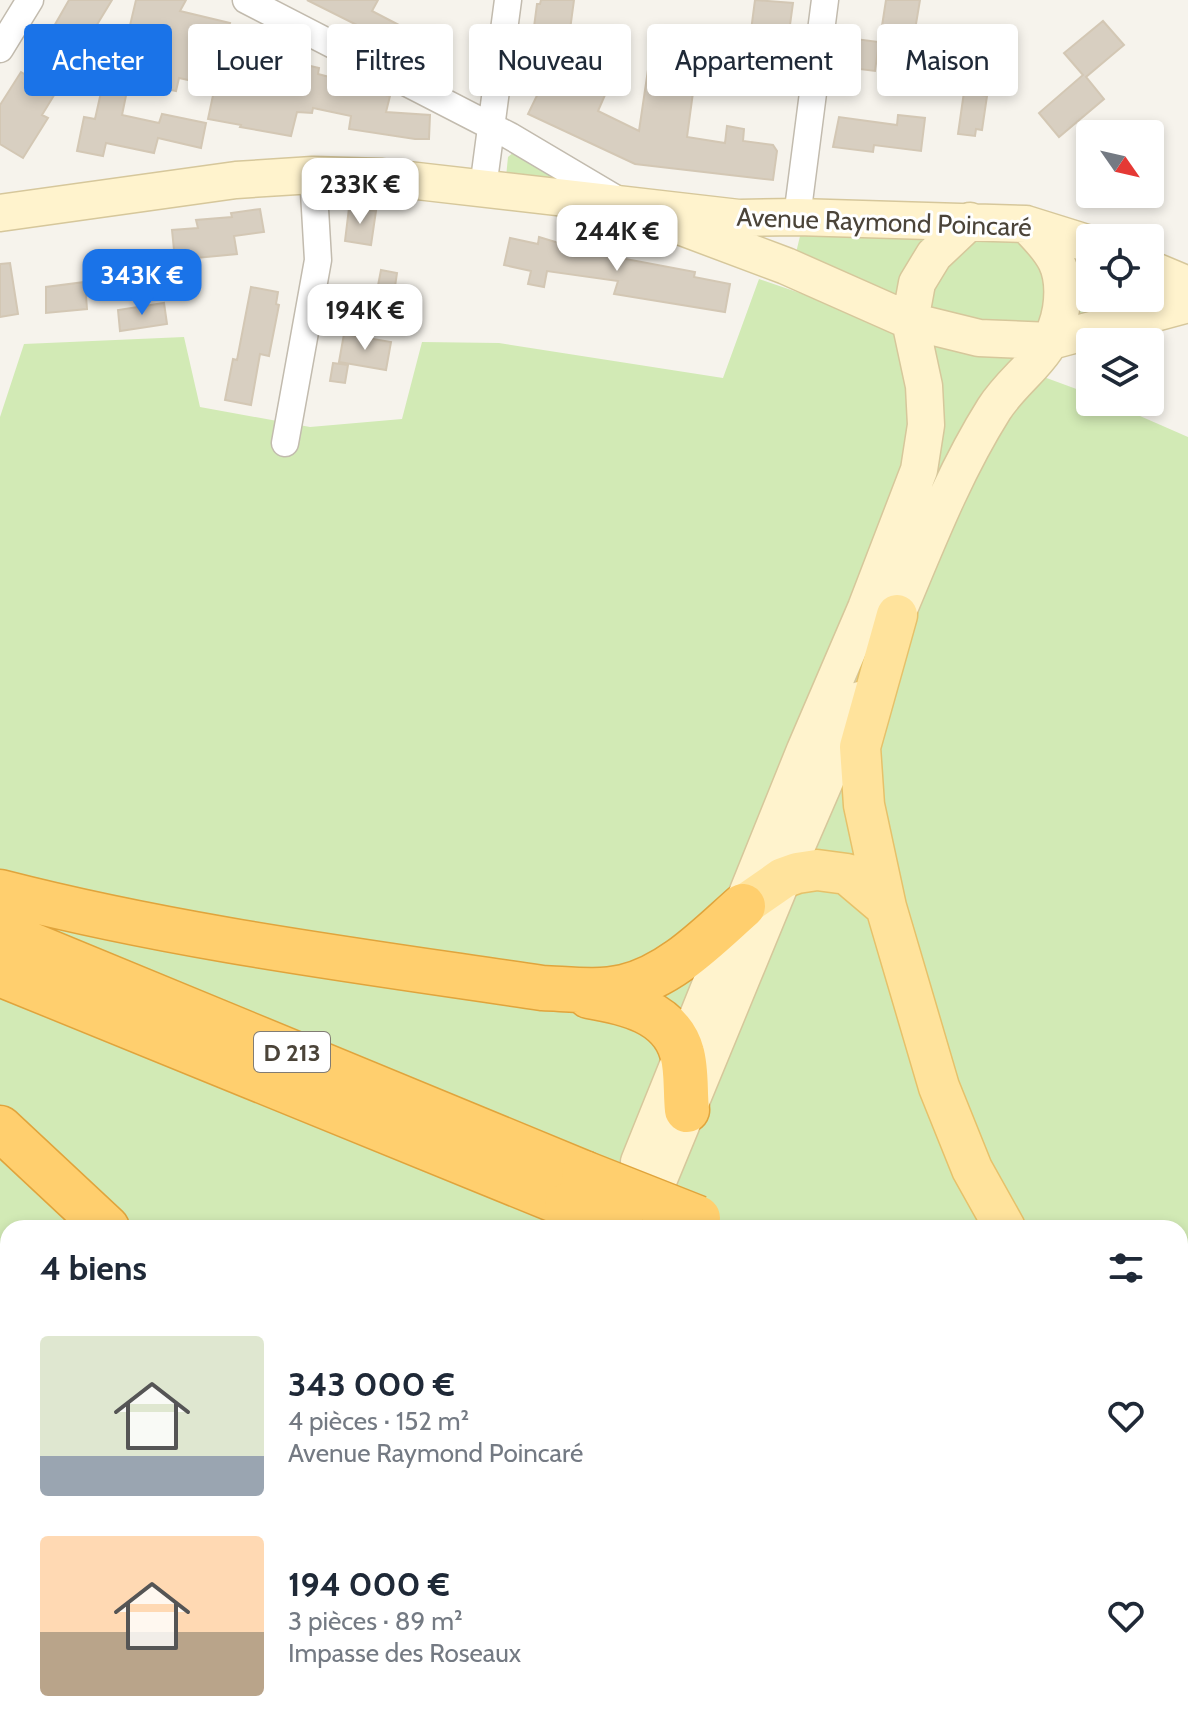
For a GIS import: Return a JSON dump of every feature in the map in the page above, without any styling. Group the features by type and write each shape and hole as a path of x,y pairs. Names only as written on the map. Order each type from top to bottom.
{"highway":[{"path":"0,892 96,916 188,934 623,1002 648,1013 669,1029 682,1053 687,1110"},
{"path":"542,988 594,990 625,987 661,972 681,959 743,906"},
{"name":"D 213","path":"0,932 576,1189 613,1220"},
{"name":"D 213","path":"0,974 576,1189 698,1220"},
{"path":"0,1128 98,1220"}],"main road":[{"name":"Avenue Raymond Poincaré","path":"0,213 236,180 313,175 382,177 739,218 1026,224 1076,240"},
{"name":"Avenue Raymond Poincaré","path":"628,206 786,266 910,321 979,338 1051,341 1188,304"},
{"path":"786,266 797,217"},
{"path":"615,1220 805,750 866,608 919,470 926,425 924,386 910,321 917,283 934,255 970,221"},
{"path":"642,1220 783,878 960,470 996,406 1040,358 1051,341 1060,311 1063,276 1050,249 1026,224"},
{"path":"1164,275 1188,285"},
{"path":"897,615 860,747 864,805 886,907 939,1087 972,1169 1001,1220"},
{"path":"743,906 783,878 817,870 847,874 886,907"}],"street":[{"path":"0,49 30,0"},
{"path":"246,0 510,136 628,206"},
{"path":"483,188 508,0"},
{"path":"797,217 825,0"},
{"path":"285,443 318,260 313,175"}],"green space":[{"path":"515,151 575,184 506,177 508,157"},
{"path":"933,228 898,297 795,257 801,232"},
{"path":"1016,236 1048,265 1044,328 958,324 925,304 925,296 966,239"},
{"path":"1067,249 1076,251 1076,312 1110,312 1074,324"},
{"path":"759,279 931,338 1015,350 1014,366 1076,389 1076,416 1140,416 1188,437 1188,1220 0,1220 0,417 24,344 184,337 200,407 310,427 402,419 422,342 499,343 723,378"},
{"path":"1164,281 1182,288 1164,294"}],"building":[{"path":"69,0 112,0 97,24 55,24"},
{"path":"136,0 186,0 180,11 230,23 188,24 188,80 179,78 176,91 172,90 172,24 130,24"},
{"path":"307,0 378,0 372,11 397,24 355,24"},
{"path":"541,0 574,0 571,24 534,24 537,4"},
{"path":"755,0 793,3 790,24 752,24"},
{"path":"886,0 920,0 916,24 882,24"},
{"path":"1103,21 1124,45 1086,77 1104,99 1059,137 1039,113 1083,75 1064,53"},
{"path":"861,40 877,42 875,71 861,69"},
{"path":"311,66 319,68 318,74 327,76 327,96 390,96 386,112 430,115 429,139 349,129 351,116 313,108 312,113 297,112 291,136 208,119 213,96 311,96"},
{"path":"21,72 24,74 24,96 54,96 42,115 48,118 23,158 0,144 0,105"},
{"path":"647,77 647,96 693,96 687,137 725,143 727,126 744,129 743,141 773,145 777,151 773,180 635,164 528,114 537,96 605,96 598,111 639,131"},
{"path":"100,96 126,96 122,115 159,123 162,114 206,123 201,148 158,138 154,153 106,143 103,156 77,151 84,117 95,119"},
{"path":"963,96 987,96 982,130 976,129 975,136 958,134"},
{"path":"898,115 925,118 921,151 874,145 873,152 833,147 839,117 897,125"},
{"path":"349,208 376,211 371,245 345,241"},
{"path":"260,209 264,232 234,236 237,254 175,260 172,230 198,228 196,220 232,217 231,213"},
{"path":"539,237 575,248 576,242 616,248 615,257 695,272 694,277 730,284 725,312 614,294 618,281 547,271 544,287 528,284 531,271 504,265 510,238 538,244"},
{"path":"10,263 18,314 0,317 0,264"},
{"path":"381,270 397,273 393,300 376,296"},
{"path":"85,282 87,309 46,313 46,287"},
{"path":"251,287 278,292 276,304 279,305 269,356 260,354 251,405 225,400 233,359 237,360"},
{"path":"164,303 167,324 120,331 118,310"},
{"path":"344,334 391,342 386,370 339,362"},
{"path":"333,363 348,365 345,383 330,381"}]}
